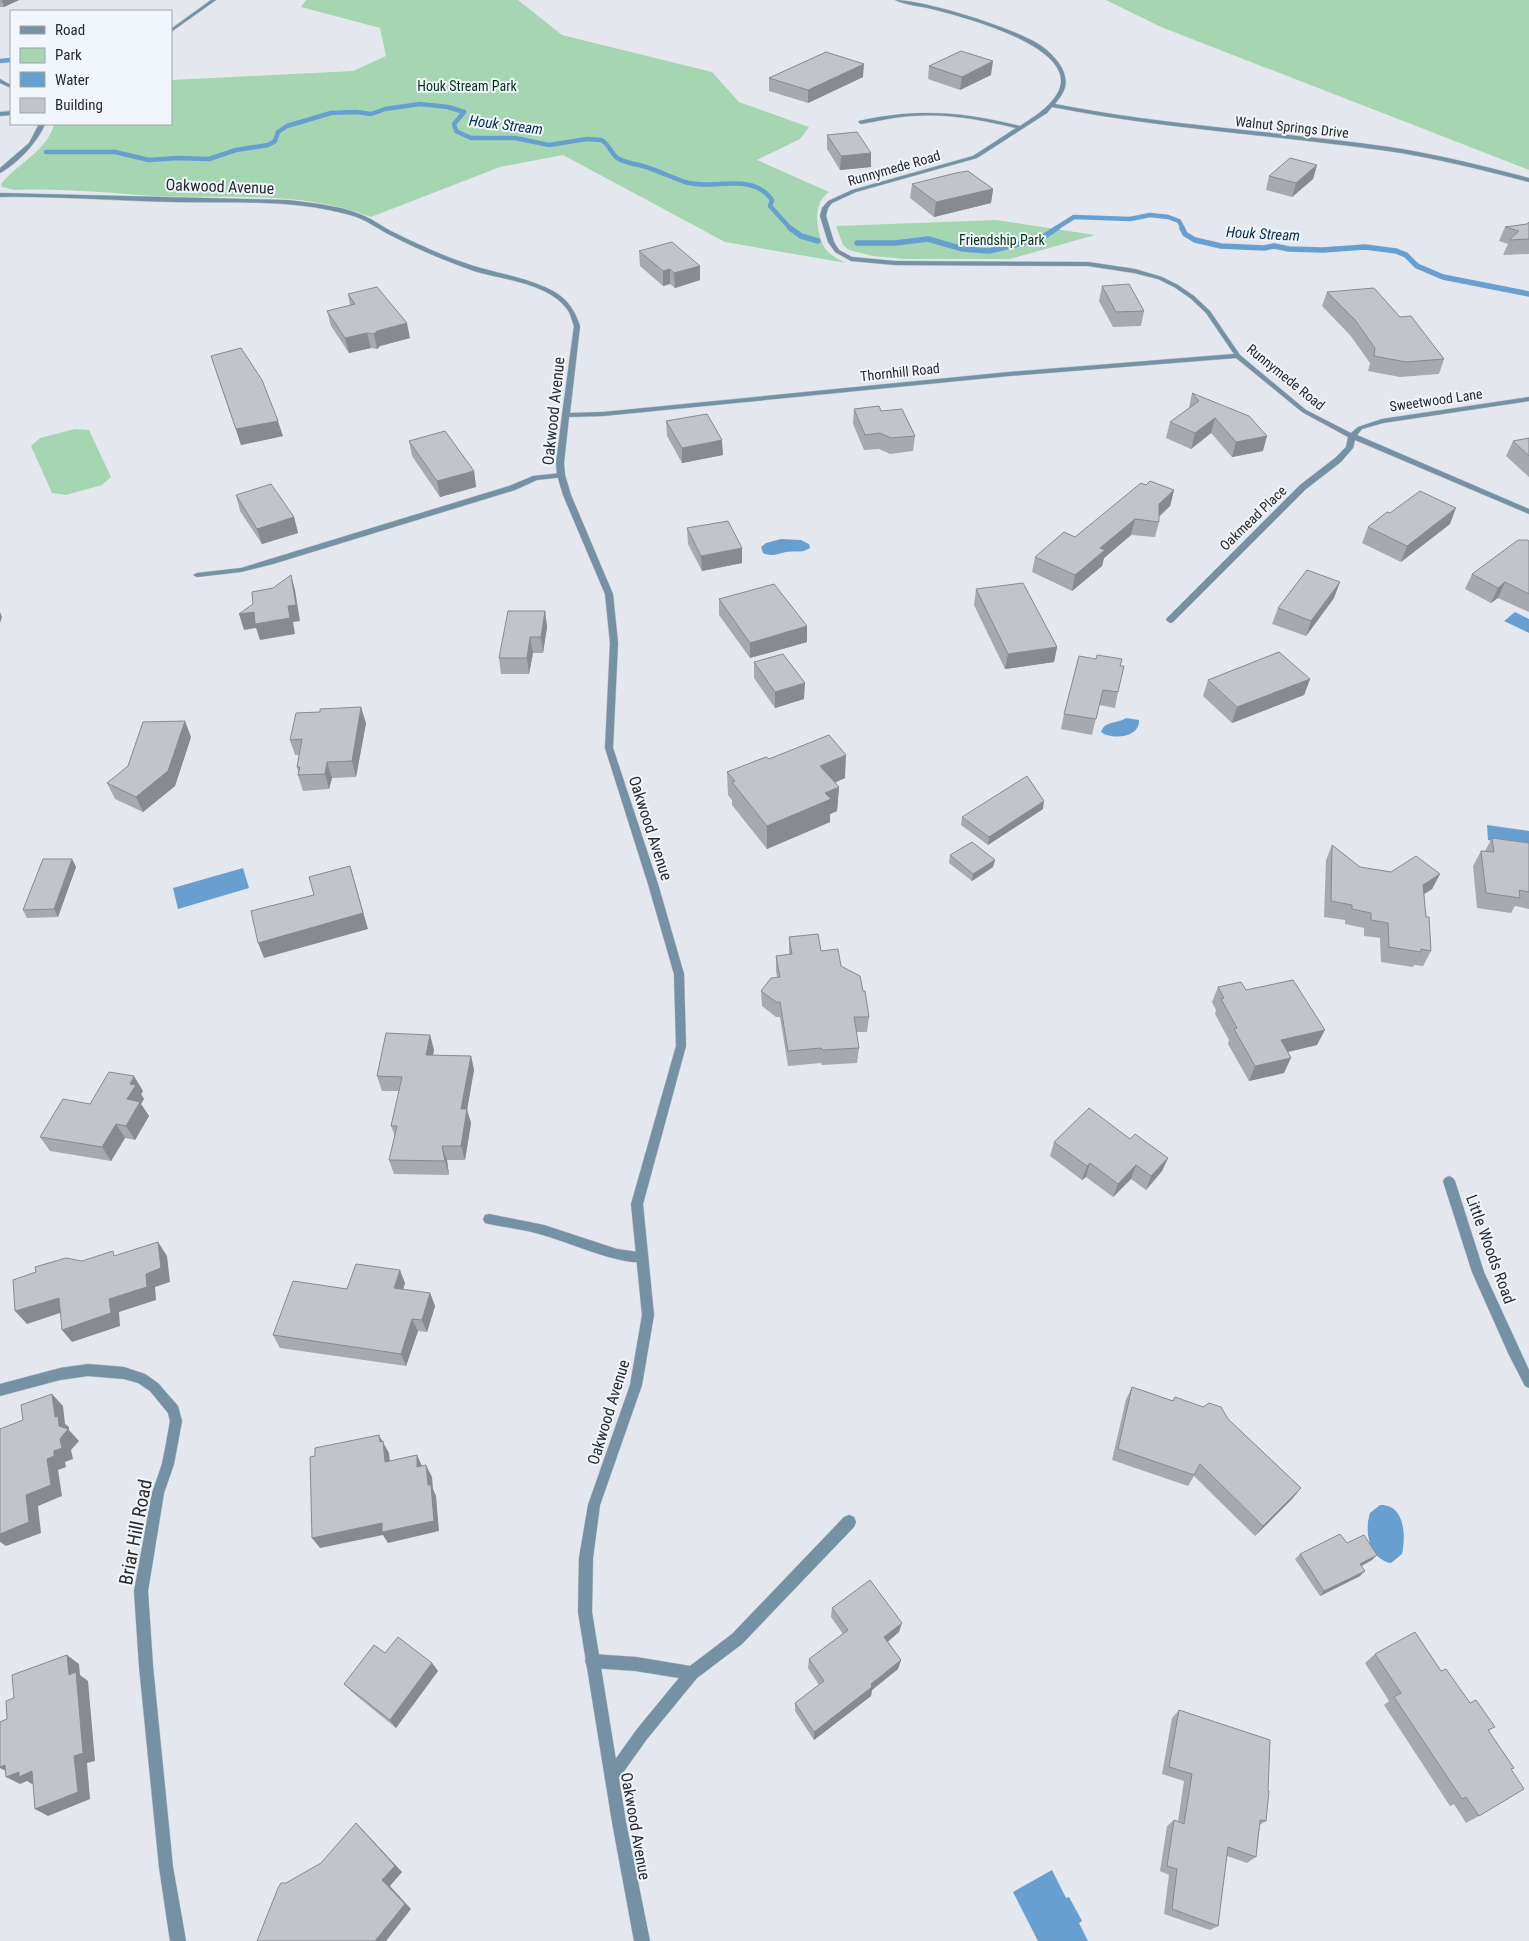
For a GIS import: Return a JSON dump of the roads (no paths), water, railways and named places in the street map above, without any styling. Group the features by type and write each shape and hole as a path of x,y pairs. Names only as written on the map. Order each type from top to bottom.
{"street":[{"path":"172,30 214,0"},
{"name":"Runnymede Road","path":"897,0 934,8 1002,29 1028,40 1051,56 1061,72 1063,85 1060,94 1052,105 1021,128 975,157 854,191 835,199 825,208 823,216 831,242 842,255 863,261 896,264 1088,264 1136,271 1160,278 1192,297 1208,312 1238,356 1304,411 1352,436 1529,512"},
{"name":"Walnut Springs Drive","path":"1052,105 1194,128 1388,149 1529,180"},
{"path":"861,122 896,115 935,114 974,118 1021,128"},
{"path":"0,171 29,146 40,133 42,125"},
{"name":"Oakwood Avenue","path":"0,195 71,194 171,200 276,202 338,210 367,219 382,230 451,260 538,286 560,299 573,313 577,326 565,415 560,463 561,475 570,502 609,594 614,643 608,748 654,884 680,974 680,1046 637,1204 648,1316 636,1385 594,1505 586,1558 585,1612 592,1661 642,1941"},
{"name":"Thornhill Road","path":"565,415 603,414 1006,374 1238,356"},
{"name":"Sweetwood Lane","path":"1352,436 1360,428 1382,421 1529,399"},
{"name":"Oakmead Place","path":"1170,620 1303,487 1338,460 1349,448 1352,436"},
{"path":"197,575 241,570 263,564 512,488 536,478 561,475"},
{"name":"Little Woods Road","path":"1449,1181 1478,1272 1513,1352 1529,1382"},
{"path":"489,1219 544,1230 617,1254 642,1257"},
{"name":"Briar Hill Road","path":"0,1390 60,1374 88,1370 124,1373 141,1378 154,1387 174,1410 176,1421 173,1438 168,1464 158,1493 141,1591 146,1666 166,1867 178,1941"},
{"path":"612,1776 642,1734 692,1673 737,1639 849,1522"},
{"path":"592,1661 636,1664 692,1673"}],"water":[{"path":"781,539 801,540 809,544 810,548 804,551 774,555 763,553 761,547 766,543"},
{"path":"1515,612 1529,619 1529,633 1504,621"},
{"path":"1126,718 1139,720 1135,731 1130,734 1111,736 1101,732 1105,726"},
{"path":"1487,825 1529,831 1529,847 1488,840"},
{"path":"243,868 249,888 178,909 173,888"},
{"path":"1380,1505 1388,1506 1395,1510 1402,1522 1404,1539 1402,1554 1391,1563 1378,1556 1373,1550 1368,1536 1370,1513"},
{"path":"1052,1870 1066,1898 1069,1897 1082,1921 1079,1923 1088,1941 1038,1941 1013,1892"}],"waterway":[{"path":"0,61 10,60"},
{"name":"Houk Stream","path":"46,152 115,152 149,160 177,158 209,159 236,150 268,145 275,141 278,132 287,126 331,113 356,112 371,114 385,109 420,104 448,107 464,112 454,124 456,131 471,138 515,138 549,145 587,139 601,140 619,159 685,182 708,185 743,184 754,186 764,191 772,200 770,206 790,228"},
{"name":"Houk Stream","path":"1055,229 1074,217 1130,219 1150,215 1168,217 1179,221 1183,229"},
{"name":"Houk Stream","path":"790,228 801,236 818,241"},
{"name":"Houk Stream","path":"857,243 895,243 928,239 963,249 989,251 1040,239 1057,228"},
{"name":"Houk Stream","path":"1182,228 1185,234 1195,240 1221,246 1264,248 1274,246 1289,249 1323,250 1365,247 1396,251 1406,255 1417,266 1443,277 1529,294"}],"park label":[{"name":"Houk Stream Park","path":"467,86"},
{"name":"Friendship Park","path":"1002,240"}]}
